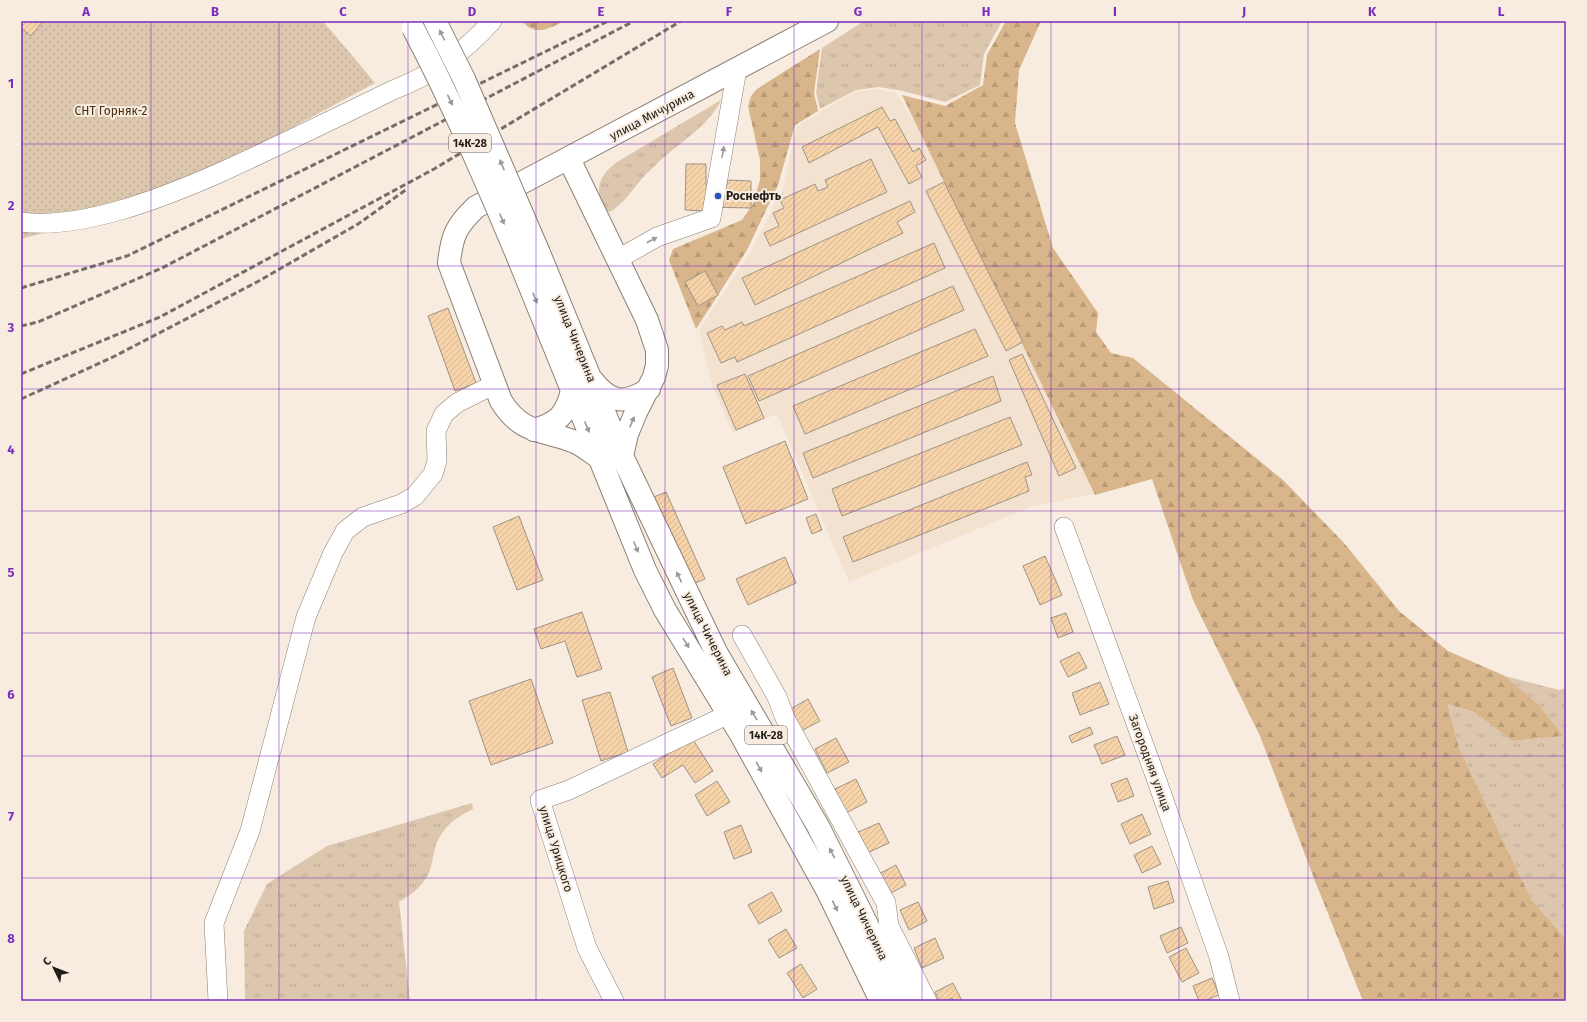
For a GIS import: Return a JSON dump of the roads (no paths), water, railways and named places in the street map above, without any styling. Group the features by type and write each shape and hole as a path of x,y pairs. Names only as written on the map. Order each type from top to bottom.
{"main road":[{"name":"улица Чичерина","path":"435,21 474,101 540,253 591,379 611,458 645,570 665,610 729,714 827,890 881,1001"},
{"name":"улица Мичурина","path":"495,384 449,263 452,240 461,221 476,207 827,21"},
{"name":"улица Чичерина","path":"411,24 471,145 572,391 611,458 716,652 818,826 905,1001"},
{"path":"495,384 501,401 509,413 520,423 534,430 574,442 611,458 628,434 636,412 654,377 657,365 657,350 647,320 569,159"},
{"path":"591,379 603,394 619,400 636,398 649,389"},
{"path":"534,430 547,426 559,419 568,407 572,391"}],"street":[{"path":"21,222 40,224 82,218 126,208 188,186 254,158 393,90 414,82 450,61 475,41 492,21"},
{"path":"618,259 657,237 711,218 737,69"},
{"path":"218,1001 214,923 250,831 306,618 333,553 346,531 363,517 401,504 415,496 433,474 437,460 436,431 444,414 457,403 495,384"},
{"name":"Загородняя улица","path":"1064,527 1203,912 1219,958 1230,1001"},
{"path":"742,635 777,696 784,718 886,903 889,926 926,1001"},
{"name":"улица Урицкого","path":"614,1001 587,948 540,800 569,790 729,714"}],"railway":[{"path":"21,288 127,256 608,21"},
{"path":"21,326 38,322 162,268 634,21"},
{"path":"21,374 160,317 434,169 681,21"},
{"path":"21,399 115,356 257,282 358,224 407,189"}],"place":[{"name":"Роснефть","path":"718,196"}],"park label":[{"name":"СНТ Горняк-2","path":"111,111"}]}
